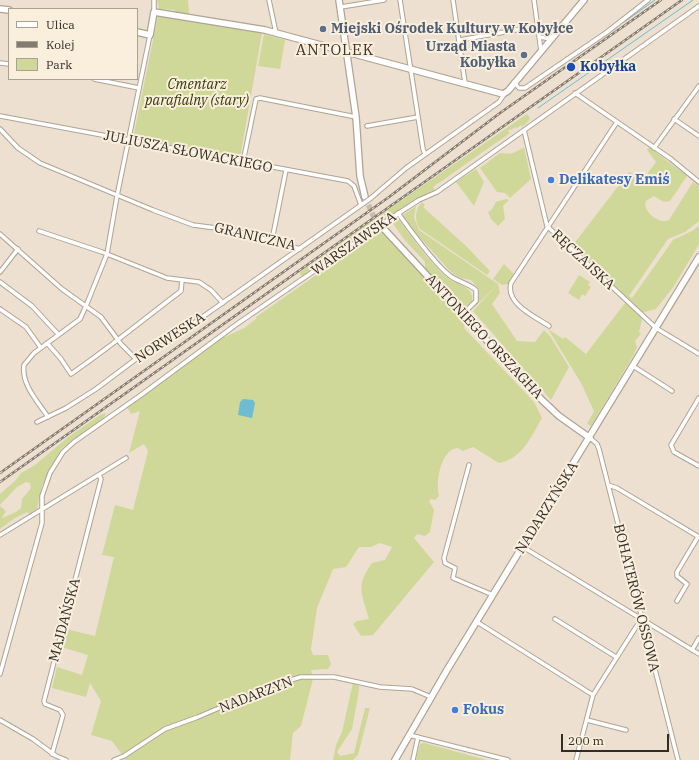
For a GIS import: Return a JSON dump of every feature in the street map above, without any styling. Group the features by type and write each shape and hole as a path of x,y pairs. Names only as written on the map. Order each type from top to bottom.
{"street":[{"path":"48,417 27,385 23,370 27,361 41,348 80,319 107,254 117,196 150,34 154,12 154,0"},
{"path":"269,0 276,33"},
{"path":"339,0 348,52 356,117 358,163 365,197"},
{"path":"340,7 384,0"},
{"path":"400,0 425,154"},
{"path":"453,0 460,40 465,83"},
{"path":"534,0 541,50"},
{"path":"154,12 276,33 505,93 584,0"},
{"path":"514,82 519,88 525,88 608,32 648,0"},
{"name":"WARSZAWSKA","path":"0,674 42,523 42,496 50,473 63,452 74,442 247,317 381,228 385,222 398,213 419,200 437,192 699,6"},
{"path":"460,40 538,26"},
{"path":"138,32 150,34"},
{"path":"540,37 551,39"},
{"path":"99,80 139,88"},
{"path":"654,148 698,88"},
{"name":"GRANICZNA","path":"0,129 18,148 32,159 117,196 193,224 232,230 300,249 371,198 396,176 425,154 499,102 505,93"},
{"path":"576,93 699,182"},
{"path":"243,162 256,99 260,98 356,117"},
{"name":"JULIUSZA SŁOWACKIEGO","path":"0,116 351,182 363,204"},
{"path":"367,126 418,117"},
{"path":"674,119 699,136"},
{"path":"549,326 516,303 510,290 513,280 549,228 617,122"},
{"name":"RĘCZAJSKA","path":"524,130 544,220 549,228 656,328 698,352"},
{"path":"272,240 286,170"},
{"path":"398,213 412,232 448,274 458,281 469,284 476,290 476,301 463,314"},
{"name":"ANTONIEGO ORSZAGHA","path":"381,228 548,406 590,438"},
{"path":"39,231 107,254 161,276 199,282 211,290 223,303"},
{"path":"0,234 62,289 101,317 118,340 136,359"},
{"path":"0,272 18,249"},
{"name":"NORWESKA","path":"37,422 96,390 136,359 160,348 300,249"},
{"name":"NADARZYŃSKA","path":"395,760 431,697 699,257"},
{"path":"47,343 61,359 70,374 118,340 181,291 182,280"},
{"path":"0,282 32,306 58,334"},
{"path":"0,309 26,327 41,348"},
{"path":"633,366 672,391"},
{"path":"699,398 672,442 671,448 674,452 699,466"},
{"name":"BOHATERÓW OSSOWA","path":"590,438 598,446 678,760"},
{"path":"0,535 126,458"},
{"path":"469,465 444,558 445,563 455,568 453,578 493,595"},
{"name":"MAJDAŃSKA","path":"52,754 62,715 60,710 45,704 44,701 85,546 101,479 99,475"},
{"path":"608,485 617,488 699,537 677,572 676,576 687,584 677,601"},
{"path":"523,547 699,654"},
{"path":"555,619 616,657"},
{"path":"576,760 593,695 616,657 642,620"},
{"path":"477,622 593,695"},
{"path":"692,650 699,638"},
{"name":"NADARZYN","path":"114,760 124,756 165,729 205,714 273,685 301,678 334,677 380,687 412,689 431,697"},
{"path":"0,720 33,739 52,754 66,760"},
{"path":"587,720 626,730"},
{"path":"409,735 508,760"},
{"path":"413,760 418,737"}],"green space":[{"path":"157,0 188,0 189,14 175,12 175,10 159,9"},
{"name":"Cmentarz parafialny (stary)","path":"158,16 262,33 240,158 133,138"},
{"path":"264,34 285,40 280,69 258,66"},
{"path":"527,114 530,118 528,122 526,122 527,123 521,127 521,125 511,130 512,132 510,129 508,131 510,133 433,187 435,190 417,199 384,221 380,215"},
{"path":"524,147 531,179 510,198 505,193 497,192 480,168 500,153 512,153"},
{"path":"649,147 687,176 670,201 664,202 654,196 646,201 646,209 656,219 661,221 669,220 693,182 699,186 699,221 685,232 668,239 629,296 632,298 673,240 699,226 699,244 674,286 656,309 644,312 639,332 641,334 635,341 637,347 633,356 591,426 587,424 594,411 581,383 548,329 563,339 565,337 586,354 628,299 573,245 629,172 644,178 656,162 647,150"},
{"path":"476,169 484,182 474,206 456,182"},
{"path":"506,199 509,200 503,206 505,219 498,226 491,219 488,212 492,209 496,202"},
{"path":"422,202 425,205 423,207 466,246 490,271 487,275 420,229 416,215"},
{"path":"416,206 414,218 419,230 498,284 472,310 479,301 479,289 471,280 460,278 451,272 414,231 403,215"},
{"path":"398,218 432,263 445,276 463,286 470,292 472,301 464,308 453,293 425,268 425,262 403,238 392,222"},
{"path":"373,220 377,225 303,277 299,273"},
{"path":"381,230 466,323 464,328 534,402 542,418 530,440 520,452 507,461 499,463 473,447 463,451 458,448 447,454 443,460 439,475 439,496 435,500 431,499 429,501 434,510 430,532 425,536 417,534 414,538 434,562 373,635 361,636 353,624 357,621 369,619 362,596 363,578 372,563 385,560 392,547 380,543 371,547 359,547 346,567 333,569 317,608 311,649 313,655 328,655 331,664 328,669 311,670 313,679 301,726 293,733 290,760 126,760 112,741 91,735 101,701 90,683 86,697 52,688 57,667 82,675 88,655 61,647 66,629 95,636 114,557 102,555 115,505 133,510 148,451 144,444 129,453 140,411 131,414 125,404 201,348 244,328 256,319 256,317"},
{"path":"504,264 514,274 508,284 502,285 493,279"},
{"path":"579,275 590,282 588,285 591,287 585,296 582,294 579,300 568,293"},
{"path":"498,284 500,293 492,304 517,341 535,342 544,330 550,336 569,367 551,400 473,311"},
{"path":"106,413 104,418 61,449 42,485 37,509 29,514 27,512 15,518 0,529 0,506 6,511 2,518 16,512 21,508 22,499 31,488 30,483 26,482 17,487 0,505 0,494 15,481 21,473 35,465 67,438 100,415"},
{"path":"353,683 359,686 359,691 352,729 337,752 340,756 354,753 365,708 370,708 358,755 353,760 333,760 336,745 342,732"},
{"path":"424,743 487,760 416,760 420,744"}],"water":[{"path":"243,399 253,400 255,403 252,418 238,415 240,402"}],"waterway":[{"path":"624,22 655,0"},
{"path":"538,108 693,0"}],"tunnel":[{"path":"365,197 373,215 384,229"}],"railway":[{"path":"0,473 389,197 500,113 661,0"},
{"path":"0,482 682,0"}],"place":[{"name":"Miejski Ośrodek Kultury w Kobyłce","path":"323,29"},
{"name":"Urząd Miasta Kobyłka","path":"524,55"},
{"name":"Kobyłka","path":"571,67"},
{"name":"Delikatesy Emiś","path":"551,180"},
{"name":"Fokus","path":"455,710"}],"district":[{"name":"ANTOLEK","path":"335,51"}]}
